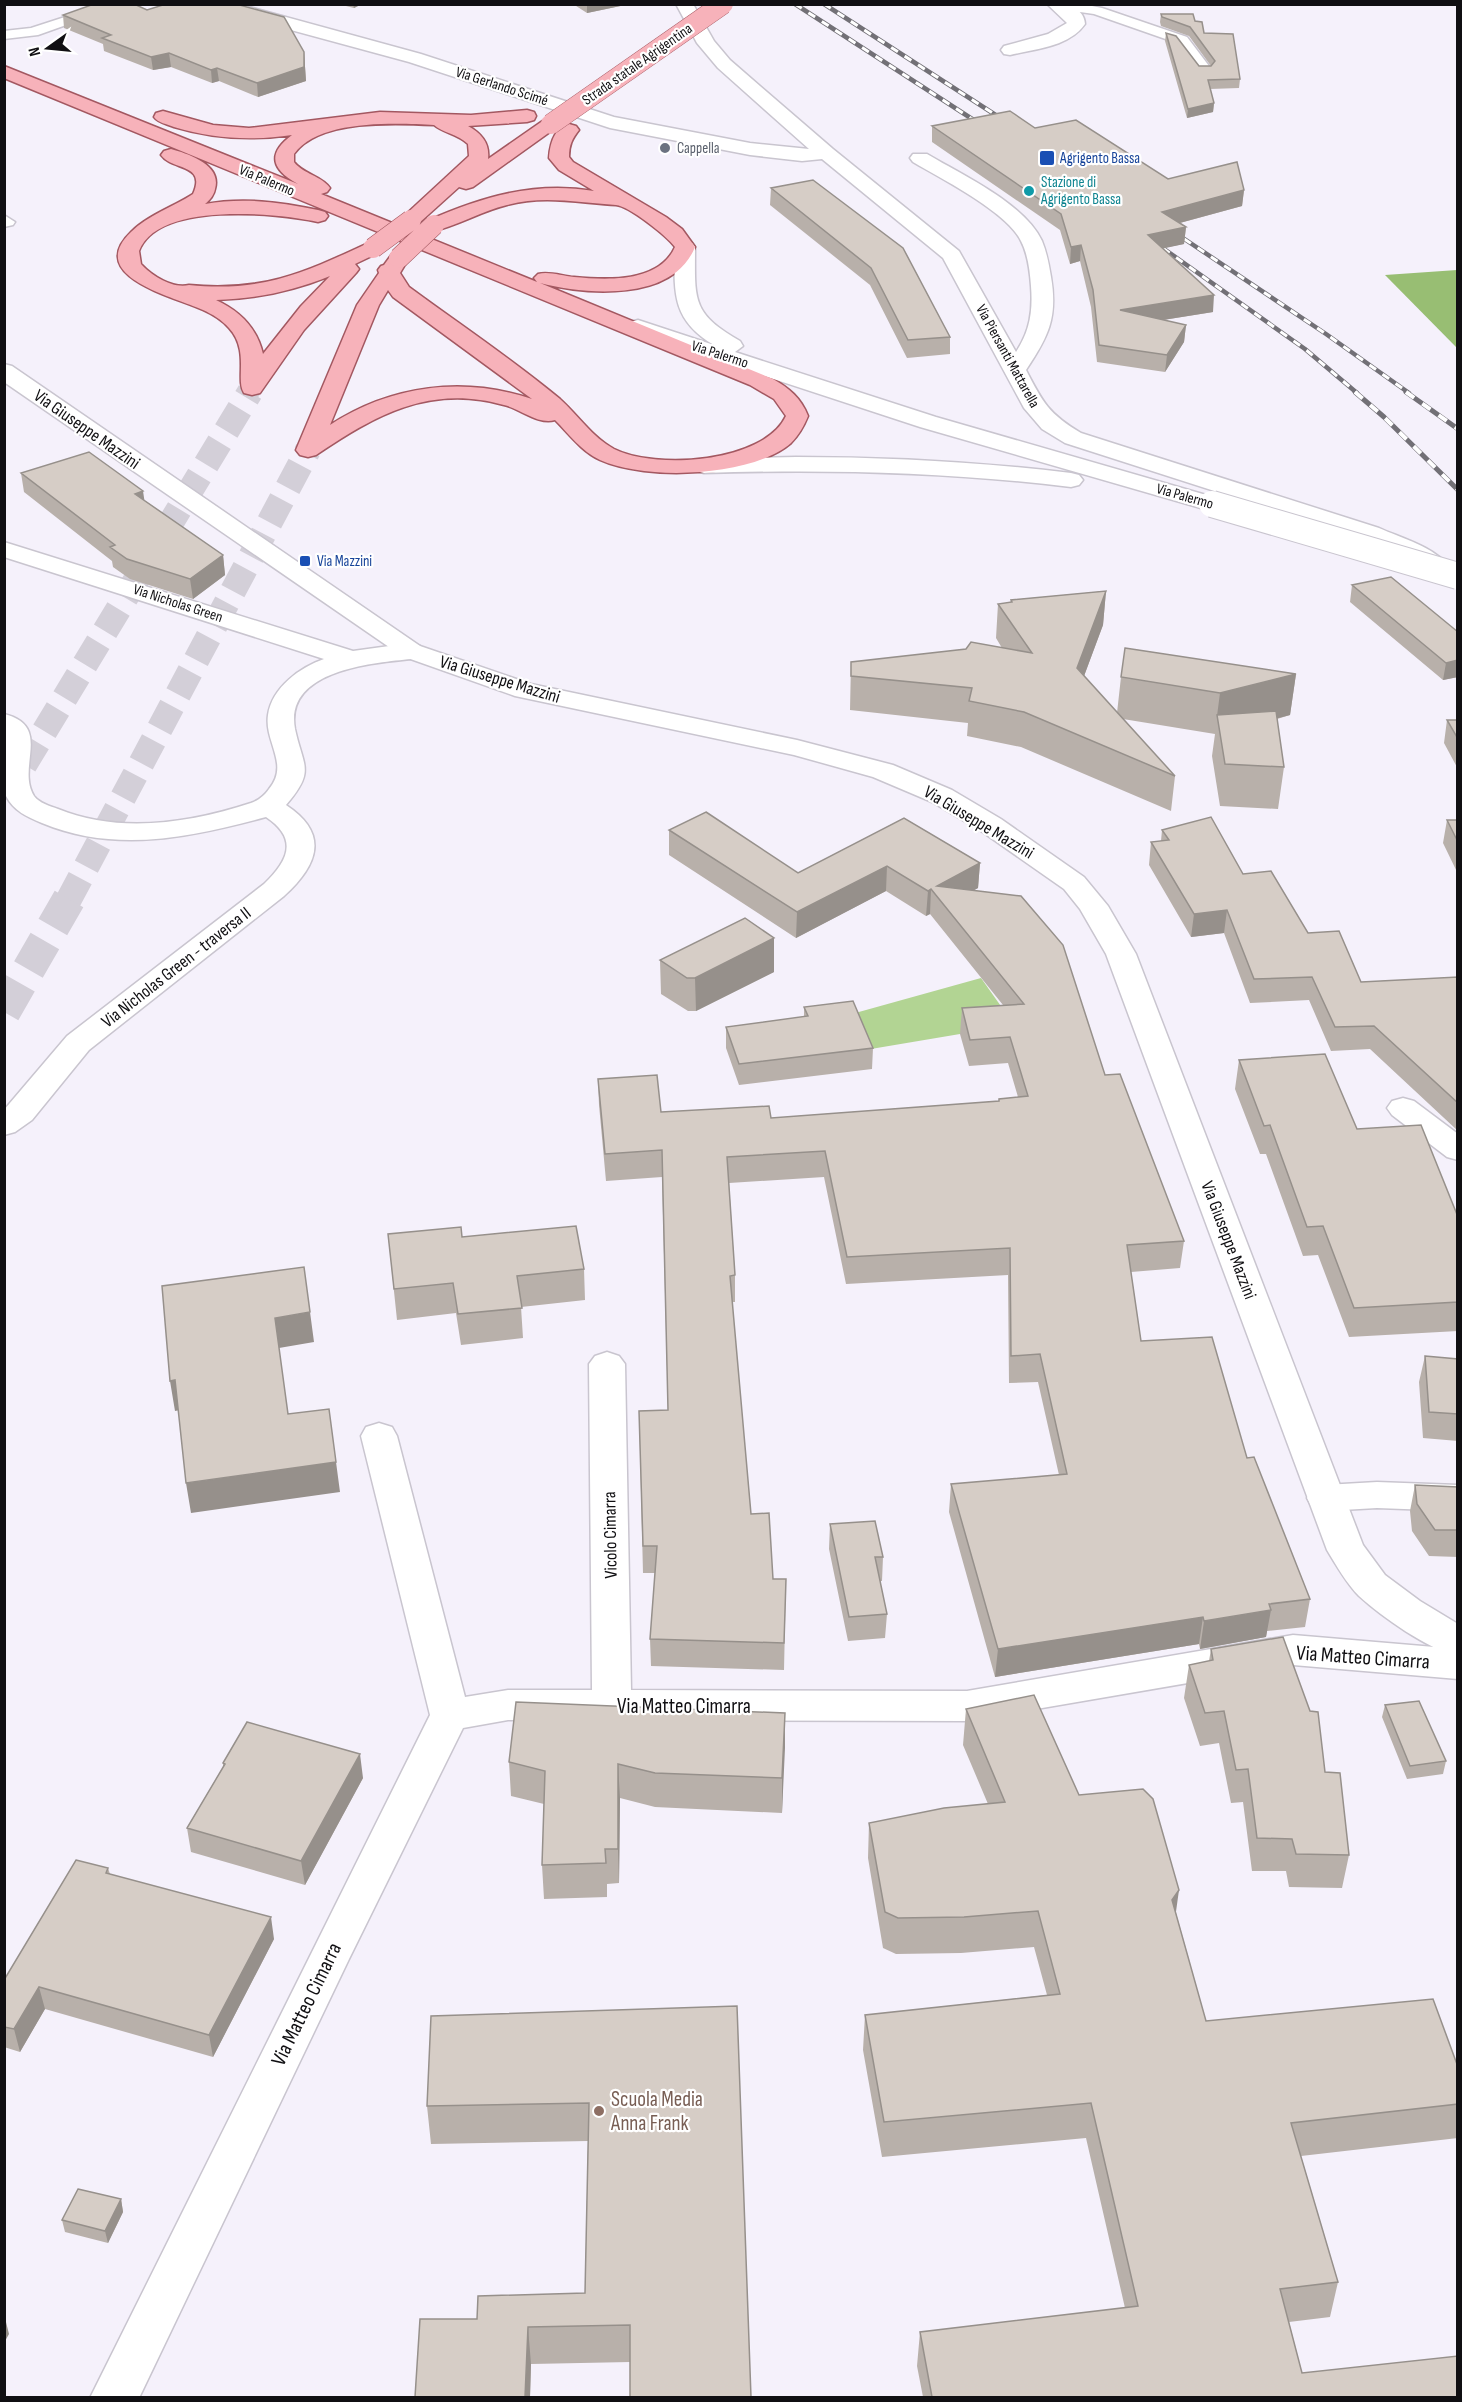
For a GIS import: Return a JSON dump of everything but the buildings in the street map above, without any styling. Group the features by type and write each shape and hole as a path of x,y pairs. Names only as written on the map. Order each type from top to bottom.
{"main road":[{"name":"Strada statale Agrigentina","path":"660,49 723,4"},
{"path":"4,66 200,129 257,134 380,118 484,122 527,116 565,103 660,49"},
{"path":"401,246 434,225 660,49"},
{"name":"Via Palermo","path":"4,71 401,246 510,280 587,310"},
{"path":"4,83 193,164 202,171 207,179 207,188 202,197 153,226 132,243 127,255 132,268 138,274 199,301 234,321 244,333 251,347 254,365 252,388 292,328 318,298 373,248"},
{"path":"417,119 444,124 463,131 476,140 480,153 468,170 401,246 368,305 308,450 352,421 383,406 445,393 477,393 506,397 527,404 589,441"},
{"path":"340,123 314,130 293,143 285,155 287,167 401,246"},
{"path":"160,285 206,293 268,290 307,279 373,248 401,246 562,283 588,286 634,282 664,272 676,264 685,247 675,233 659,221 566,166 559,158 560,127"},
{"path":"560,127 401,246 393,283 401,292 553,404 604,453 625,461 673,467 696,466 758,452 777,442 792,430 797,417 792,403 781,392 758,380 587,310"},
{"path":"434,225 495,200 517,195 562,192 627,204"},
{"path":"153,226 184,215 213,209 241,207 282,209 329,219 425,260 510,280"}],"street":[{"name":"Via Gerlando Scimé","path":"216,4 415,58 610,122 750,149 802,155 826,153"},
{"name":"Via Piersanti Mattarella","path":"684,4 706,43 724,64 826,153 952,255 1041,417 1060,432 1370,533 1417,554 1458,582"},
{"path":"1010,50 1057,37 1072,29 1076,24 1076,19 1059,7"},
{"path":"920,158 1014,220 1028,235 1033,245 1044,304 1039,334 1015,370"},
{"path":"685,247 687,305 693,319 708,334 858,399"},
{"name":"Via Palermo","path":"587,310 928,422 1458,576"},
{"name":"Via Giuseppe Mazzini","path":"4,371 411,651 524,690 798,748 883,771 942,796 991,825 1074,883 1093,906 1121,954 1346,1550 1372,1585 1406,1611 1458,1643"},
{"path":"696,466 799,462 912,465 1034,475 1212,504"},
{"name":"Via Nicholas Green","path":"4,549 352,659"},
{"path":"4,722 14,728 17,735 17,786 21,799 52,818 94,828 132,831 174,830 205,825 269,806 290,783 292,759 279,724 280,710 289,695 310,675 352,659 411,651"},
{"name":"Via Nicholas Green - traversa II","path":"4,1125 21,1113 78,1043 274,890 295,870 301,858 300,835 294,824 269,806"},
{"path":"1403,1108 1458,1150"},
{"name":"Vicolo Cimarra","path":"607,1364 612,1707"},
{"path":"379,1436 450,1715"},
{"path":"1325,1498 1377,1495 1458,1498"},
{"name":"Via Matteo Cimarra","path":"116,2397 323,1969 450,1715 507,1705 968,1706 1293,1650 1458,1664"}],"lane":[{"path":"4,35 33,32 119,4"},
{"path":"1059,7 1097,11 1182,40 1205,70"}],"green space":[{"path":"1458,270 1457,348 1385,275"},
{"path":"981,978 1010,1019 960,1034 865,1050 848,1015"}],"tunnel":[{"path":"249,393 252,388"},
{"path":"4,798 250,392"},
{"path":"68,901 308,450"},
{"path":"4,1012 69,899"}],"railway":[{"path":"795,4 986,128"},
{"path":"824,4 1008,123"},
{"path":"1171,230 1409,393"},
{"path":"1150,239 1305,349 1357,393"},
{"path":"1355,392 1384,417 1458,490"},
{"path":"1406,392 1458,429"}],"place":[{"name":"Cappella","path":"665,148"},
{"name":"Agrigento Bassa","path":"1047,158"},
{"name":"Stazione di Agrigento Bassa","path":"1029,191"},
{"name":"Via Mazzini","path":"305,561"},
{"name":"Scuola Media Anna Frank","path":"599,2111"}]}
